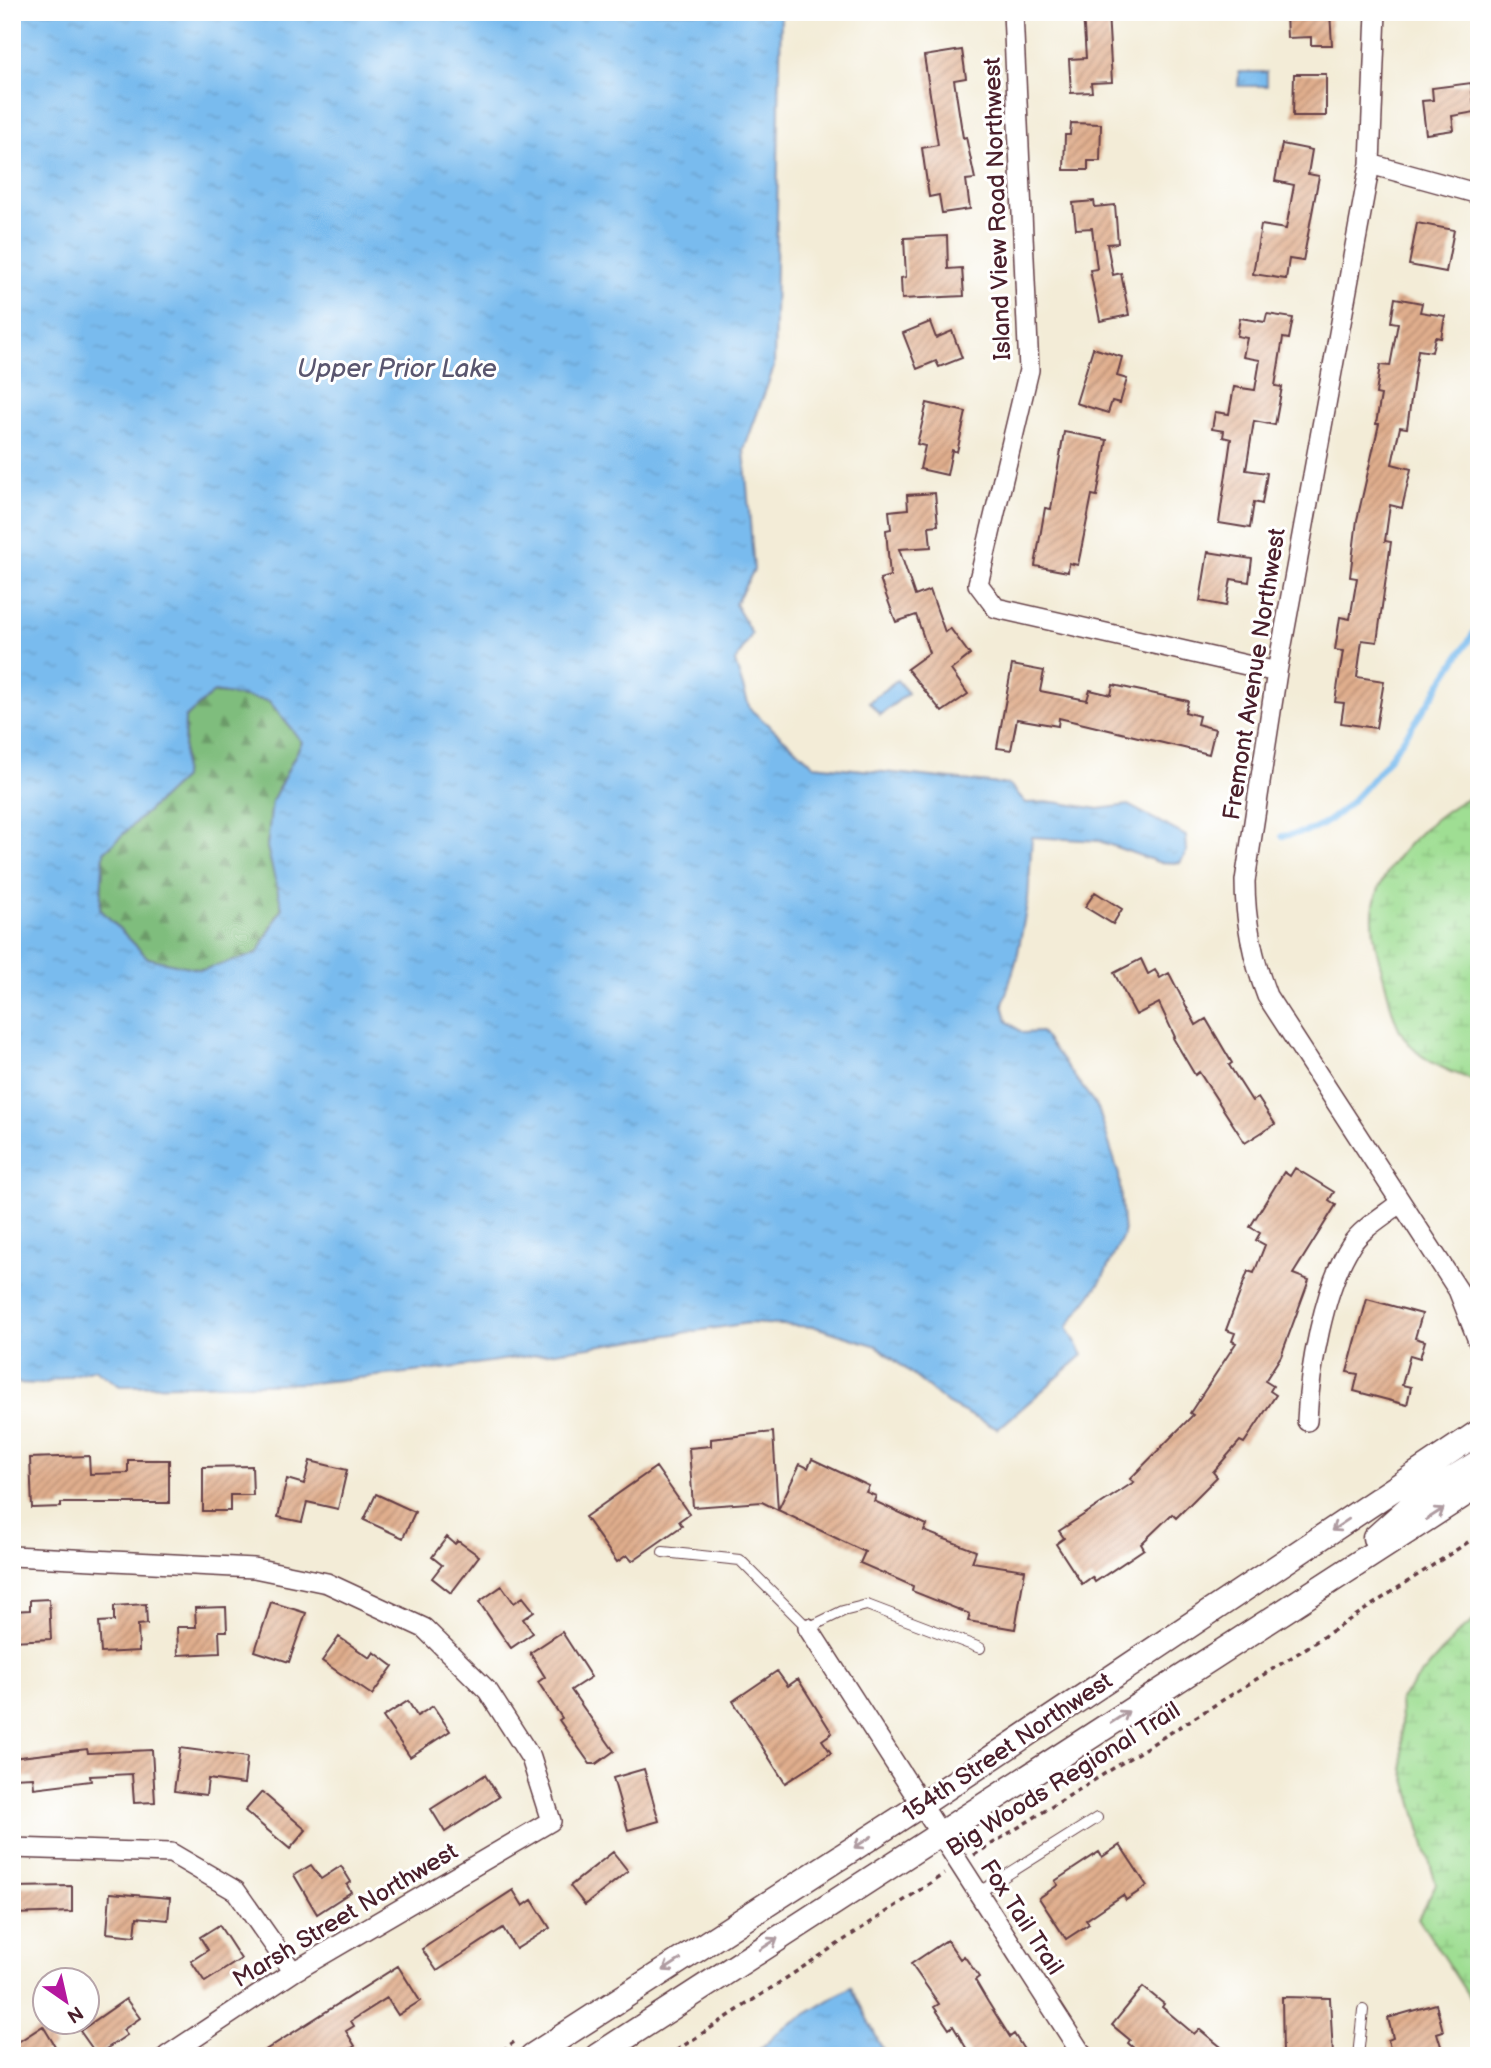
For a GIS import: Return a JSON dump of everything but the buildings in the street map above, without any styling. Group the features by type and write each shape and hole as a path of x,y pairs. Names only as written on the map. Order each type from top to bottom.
{"street":[{"name":"Island View Road Northwest","path":"1013,12 1029,370 978,584 996,608 1277,672"},
{"name":"Fremont Avenue Northwest","path":"1376,12 1370,164 1277,672 1245,881 1245,915 1255,965 1267,996 1458,1290 1479,1343"},
{"path":"1370,164 1479,194"},
{"path":"1307,1421 1308,1388 1327,1302 1352,1244 1400,1203"},
{"name":"Fremont Avenue Northwest","path":"1458,1290 1479,1302"},
{"name":"154th Street Northwest","path":"531,2056 920,1805 1479,1432"},
{"path":"1323,1585 1414,1503 1479,1462"},
{"name":"154th Street Northwest","path":"597,2056 1479,1485"},
{"name":"Marsh Street Northwest","path":"12,1556 254,1568 327,1583 424,1629 488,1691 531,1758 551,1821 293,1972 167,2056"},
{"name":"Fox Tail Trail","path":"807,1628 1083,2056"},
{"path":"12,1848 171,1853 236,1892 293,1972"}],"lane":[{"path":"663,1552 740,1560 807,1628 844,1611 867,1605 980,1648"},
{"path":"978,1894 1097,1818"},
{"path":"1357,2056 1363,2010"}],"path":[{"name":"Big Woods Regional Trail","path":"668,2056 959,1864 1300,1651 1479,1535"}],"green space":[{"path":"214,692 269,701 302,742 272,801 267,847 282,907 257,954 202,970 148,958 100,909 104,852 183,778 185,718"},
{"path":"1479,793 1479,1081 1476,1082 1425,1058 1405,1039 1391,1008 1378,957 1373,913 1376,895 1384,877 1411,842 1445,812"},
{"path":"1479,1617 1479,2012 1418,1918 1436,1884 1403,1769 1400,1699 1460,1631"}],"water":[{"name":"Upper Prior Lake","path":"12,12 781,12 774,367 744,450 754,570 735,604 752,634 735,662 750,709 814,765 1010,785 1026,803 1054,802 1099,809 1128,805 1186,836 1187,851 1180,863 1158,862 1099,841 1032,837 1028,899 1017,958 1003,1004 1007,1021 1023,1033 1041,1032 1098,1108 1119,1175 1124,1234 1101,1281 1067,1327 1083,1355 998,1429 948,1404 877,1346 815,1327 749,1323 443,1369 311,1383 120,1386 94,1369 42,1384 12,1383","holes":["214,692 269,701 302,742 272,801 267,847 282,908 257,954 202,970 148,958 100,909 104,852 183,778 185,718"]},
{"path":"1239,72 1267,72 1267,86 1238,86"},
{"path":"897,680 908,693 880,715 869,702"},
{"path":"851,1987 886,2056 752,2056 783,2028"}],"waterway":[{"path":"1282,836 1314,829 1336,815 1359,794 1404,738 1479,625"}]}
